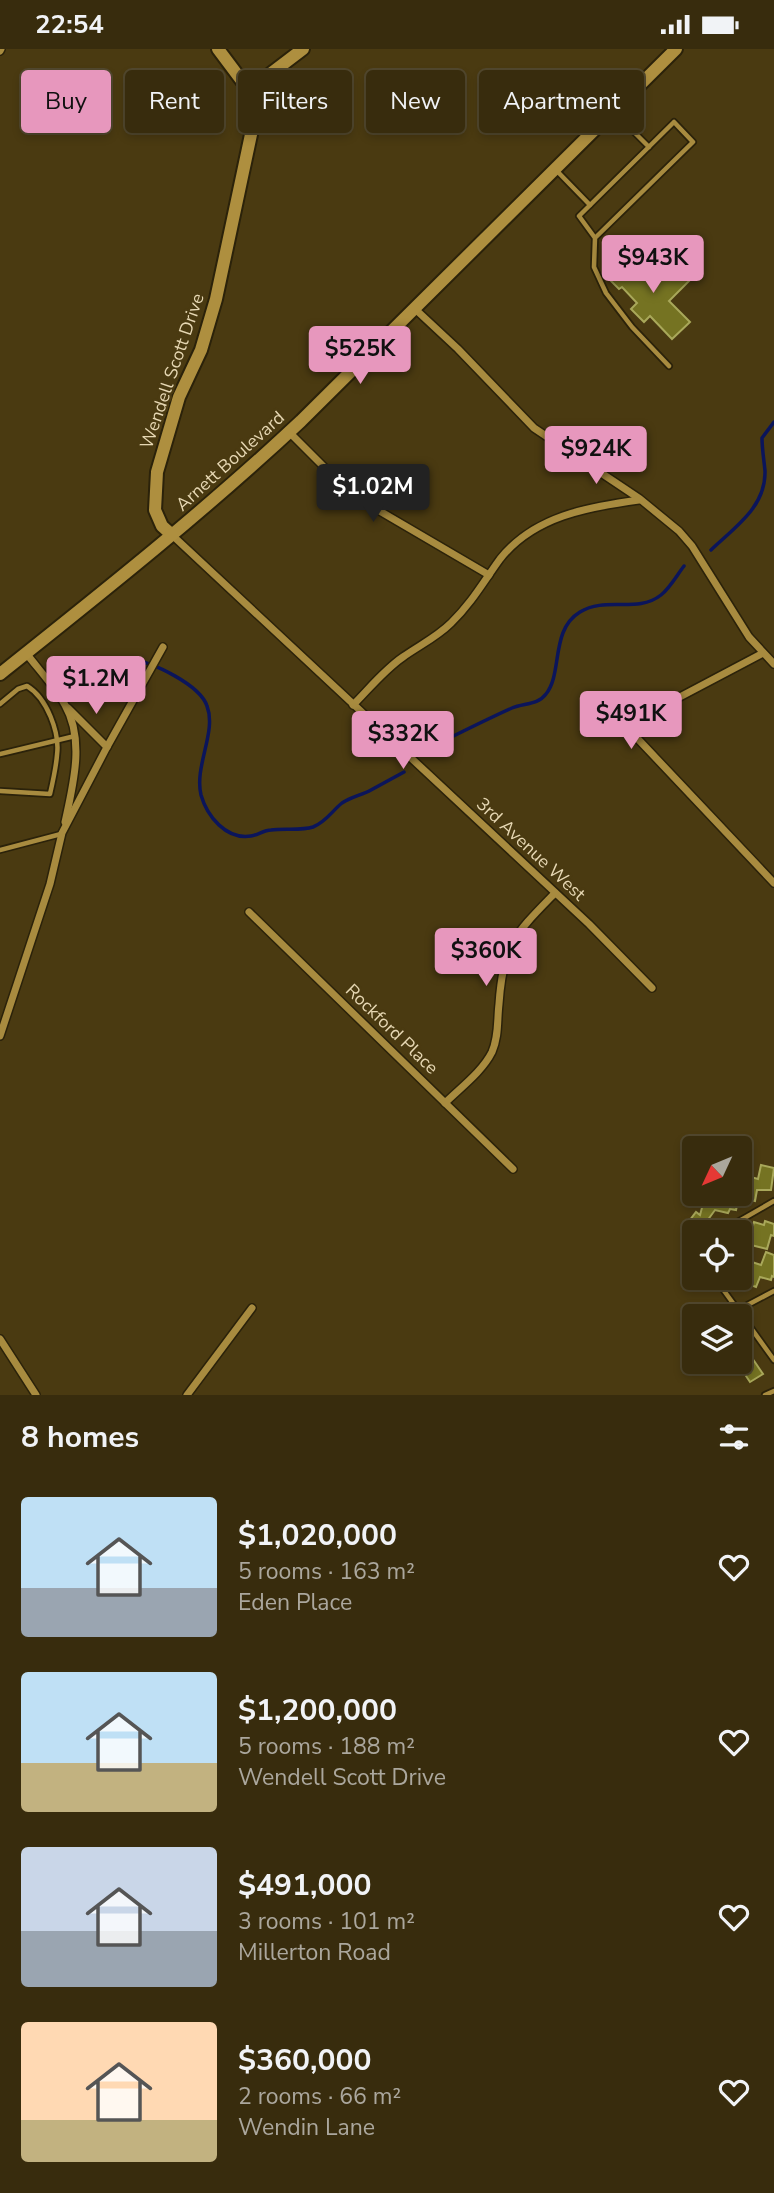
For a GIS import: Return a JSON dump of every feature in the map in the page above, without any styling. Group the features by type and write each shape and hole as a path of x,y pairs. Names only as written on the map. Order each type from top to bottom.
{"main road":[{"path":"218,49 238,75"},
{"path":"275,70 303,49"},
{"name":"Arnett Boulevard","path":"644,80 676,49"},
{"name":"Wendell Scott Drive","path":"172,535 162,526 155,510 157,472 180,397 201,350 219,286 251,133"},
{"name":"Arnett Boulevard","path":"0,674 216,499 289,432 590,133"}],"street":[{"path":"414,308 443,334 534,428 668,520 692,546 749,637 774,664"},
{"path":"289,432 366,503 489,575"},
{"path":"353,705 391,666 427,643 454,620 476,596 514,544 548,522 587,508 640,499"},
{"name":"3rd Avenue West","path":"172,535 555,893 652,988"},
{"path":"62,833 162,650"},
{"path":"26,653 65,705 107,747"},
{"path":"763,653 640,718 634,728 638,738 761,866 774,883"},
{"path":"0,1036 50,884 75,769 75,736 65,705"},
{"path":"444,1103 485,1063 491,1053 498,1029 498,1005 506,955 519,931 555,893"},
{"name":"Rockford Place","path":"249,912 513,1169"},
{"path":"187,1395 252,1308"},
{"path":"0,1339 36,1395"}],"lane":[{"path":"595,238 693,142 674,122 579,216 595,238 594,267 597,277 617,309 669,366"},
{"path":"635,133 649,147"},
{"path":"554,168 590,205"},
{"path":"0,704 18,689 27,686 35,691 50,716 58,753 50,794 0,791"},
{"path":"0,754 75,736"},
{"path":"0,850 62,833"},
{"path":"741,1220 774,1201"},
{"path":"749,1304 774,1291"},
{"path":"752,1329 774,1360"},
{"path":"765,1395 774,1391"}],"building":[{"path":"625,257 656,284 675,265 690,280 669,301 690,322 672,339 650,316 644,322 631,309 637,303 622,287 619,289 606,276"},
{"path":"761,1165 774,1168 771,1190 757,1190 755,1201 752,1200 752,1177 758,1179"},
{"path":"702,1206 737,1206 736,1210 730,1209 728,1213 715,1210 708,1220 690,1220 696,1212 700,1215"},
{"path":"765,1221 774,1224 774,1236 771,1235 767,1249 752,1245 754,1222 764,1225"},
{"path":"766,1252 774,1255 774,1277 772,1276 771,1280 760,1277 756,1287 752,1286 752,1262 761,1265"},
{"path":"752,1358 763,1374 750,1382 745,1374 752,1374"}],"waterway":[{"path":"711,550 755,506 764,484 762,438 774,422"},
{"path":"431,747 512,708 543,698 551,685 564,629 571,620 590,607 652,601 667,589 684,566"},
{"path":"67,673 90,660 132,660 163,670 195,690 203,698 209,716 208,738 200,773 201,795 213,818 233,834 251,836 268,830 313,827 342,803 404,772"}]}
